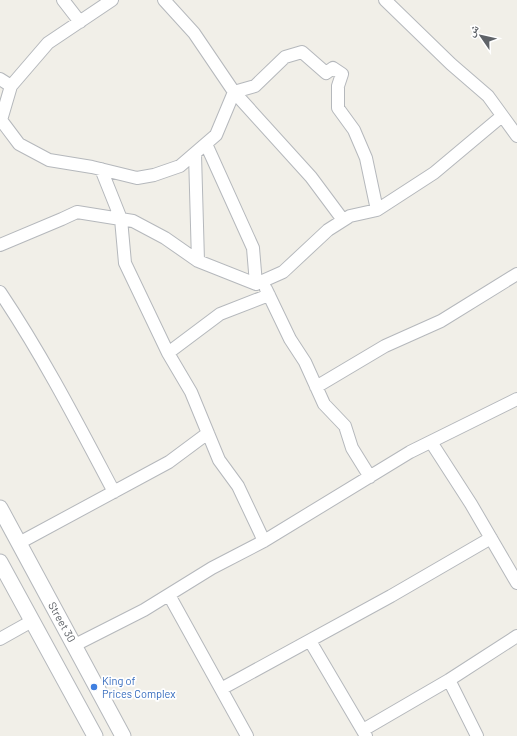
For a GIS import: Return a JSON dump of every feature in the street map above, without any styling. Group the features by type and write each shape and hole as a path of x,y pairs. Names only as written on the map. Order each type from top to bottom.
{"street":[{"path":"63,0 80,22"},
{"path":"112,0 48,43 11,86 1,120 19,144 49,160 100,169 137,178 154,175 180,166 216,136 234,92"},
{"path":"164,0 194,33 234,92 311,176 343,220"},
{"path":"385,0 451,64 488,96 517,136"},
{"path":"234,92 255,86 285,57 302,52 326,73 333,68 342,74 338,86 338,108 354,130 366,158 377,210"},
{"path":"0,79 11,86"},
{"path":"0,245 77,212 133,221 165,238 198,261 259,283 282,272 328,230 343,220 350,216 377,210 434,173 502,116"},
{"path":"206,144 253,248 259,283 269,295 290,339 305,362 324,404 345,426 352,448 370,477"},
{"path":"195,154 198,261"},
{"path":"100,169 121,219 125,263 168,352 191,392 219,460 238,486 264,541"},
{"path":"316,387 385,346 441,321 517,274"},
{"path":"0,292 50,371 114,492"},
{"path":"168,352 220,314 269,295"},
{"path":"75,645 144,610 212,568 264,541 410,452 517,399"},
{"path":"19,543 169,462 208,433"},
{"path":"431,442 471,504 517,583"},
{"name":"Street 30","path":"0,508 123,736"},
{"path":"221,689 392,596 491,538"},
{"path":"2,570 32,621 95,736"},
{"path":"169,595 247,736"},
{"path":"0,638 32,621"},
{"path":"310,641 364,733 517,636"},
{"path":"449,680 477,736"}],"place":[{"name":"King of Prices Complex","path":"94,687"}]}
